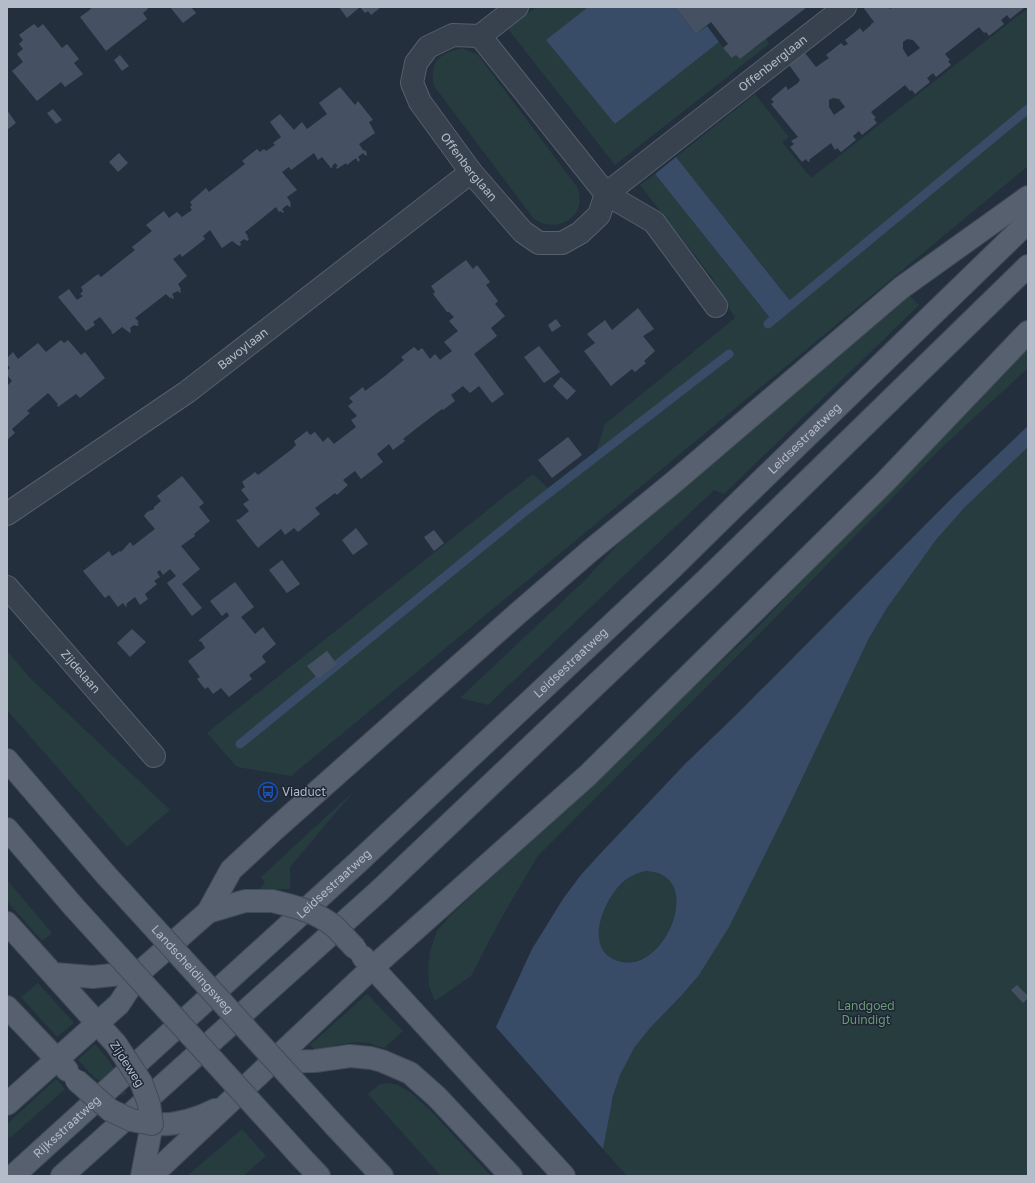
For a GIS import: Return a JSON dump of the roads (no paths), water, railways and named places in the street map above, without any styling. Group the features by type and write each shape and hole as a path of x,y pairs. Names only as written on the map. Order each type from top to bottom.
{"main road":[{"path":"7,1104 119,1004 140,972 208,912 231,870 516,615 901,288 1028,197"},
{"name":"Leidsestraatweg","path":"104,1094 356,864 666,575 734,507 1028,222"},
{"path":"62,1176 380,890 757,531 1028,266"},
{"path":"151,1176 372,968 588,775 884,483 1028,332"},
{"name":"Landscheidingsweg","path":"7,760 106,875 382,1176"},
{"path":"7,829 73,906 319,1176"},
{"path":"208,912 245,901 272,901 291,905 316,914 334,927 564,1176"},
{"name":"Zijdeweg","path":"7,923 54,974 96,1024 116,1044 141,1082 149,1104 155,1129 142,1176"},
{"path":"54,974 93,977 140,972"},
{"path":"7,1007 76,1080 110,1110 131,1120 155,1129 200,1117 229,1104"},
{"path":"273,1062 315,1061 350,1056 371,1058 382,1061 410,1073 437,1097 511,1176"},
{"name":"Rijksstraatweg","path":"13,1176 104,1094"}],"street":[{"path":"518,7 480,36 606,194 654,222 716,306"},
{"name":"Offenberglaan","path":"480,36 453,35 428,47 416,63 412,83 420,102 471,172 523,232 539,243 562,243 580,233 599,214 606,194 845,7"},
{"name":"Bavoylaan","path":"7,514 187,392 471,172"},
{"name":"Zijdelaan","path":"7,587 154,756"}],"water":[{"path":"588,7 675,7 696,34 707,26 719,42 615,124 546,40"},
{"path":"676,157 795,307 774,323 655,174"},
{"path":"1028,426 1028,447 964,508 935,541 887,608 869,638 729,927 699,975 650,1028 634,1048 620,1075 613,1096 603,1149 496,1027 532,949 563,899 580,876 600,854 685,764 736,715 953,497","holes":["646,871 658,873 664,876 673,885 676,899 675,914 670,929 661,943 650,955 636,961 622,962 608,956 602,948 599,939 601,918 610,898 622,883 627,878"]}],"waterway":[{"path":"768,324 1028,109"},
{"path":"240,744 523,513 729,354"}],"place":[{"name":"Viaduct","path":"268,792"}],"park label":[{"name":"Landgoed Duindigt","path":"866,1013"}]}
